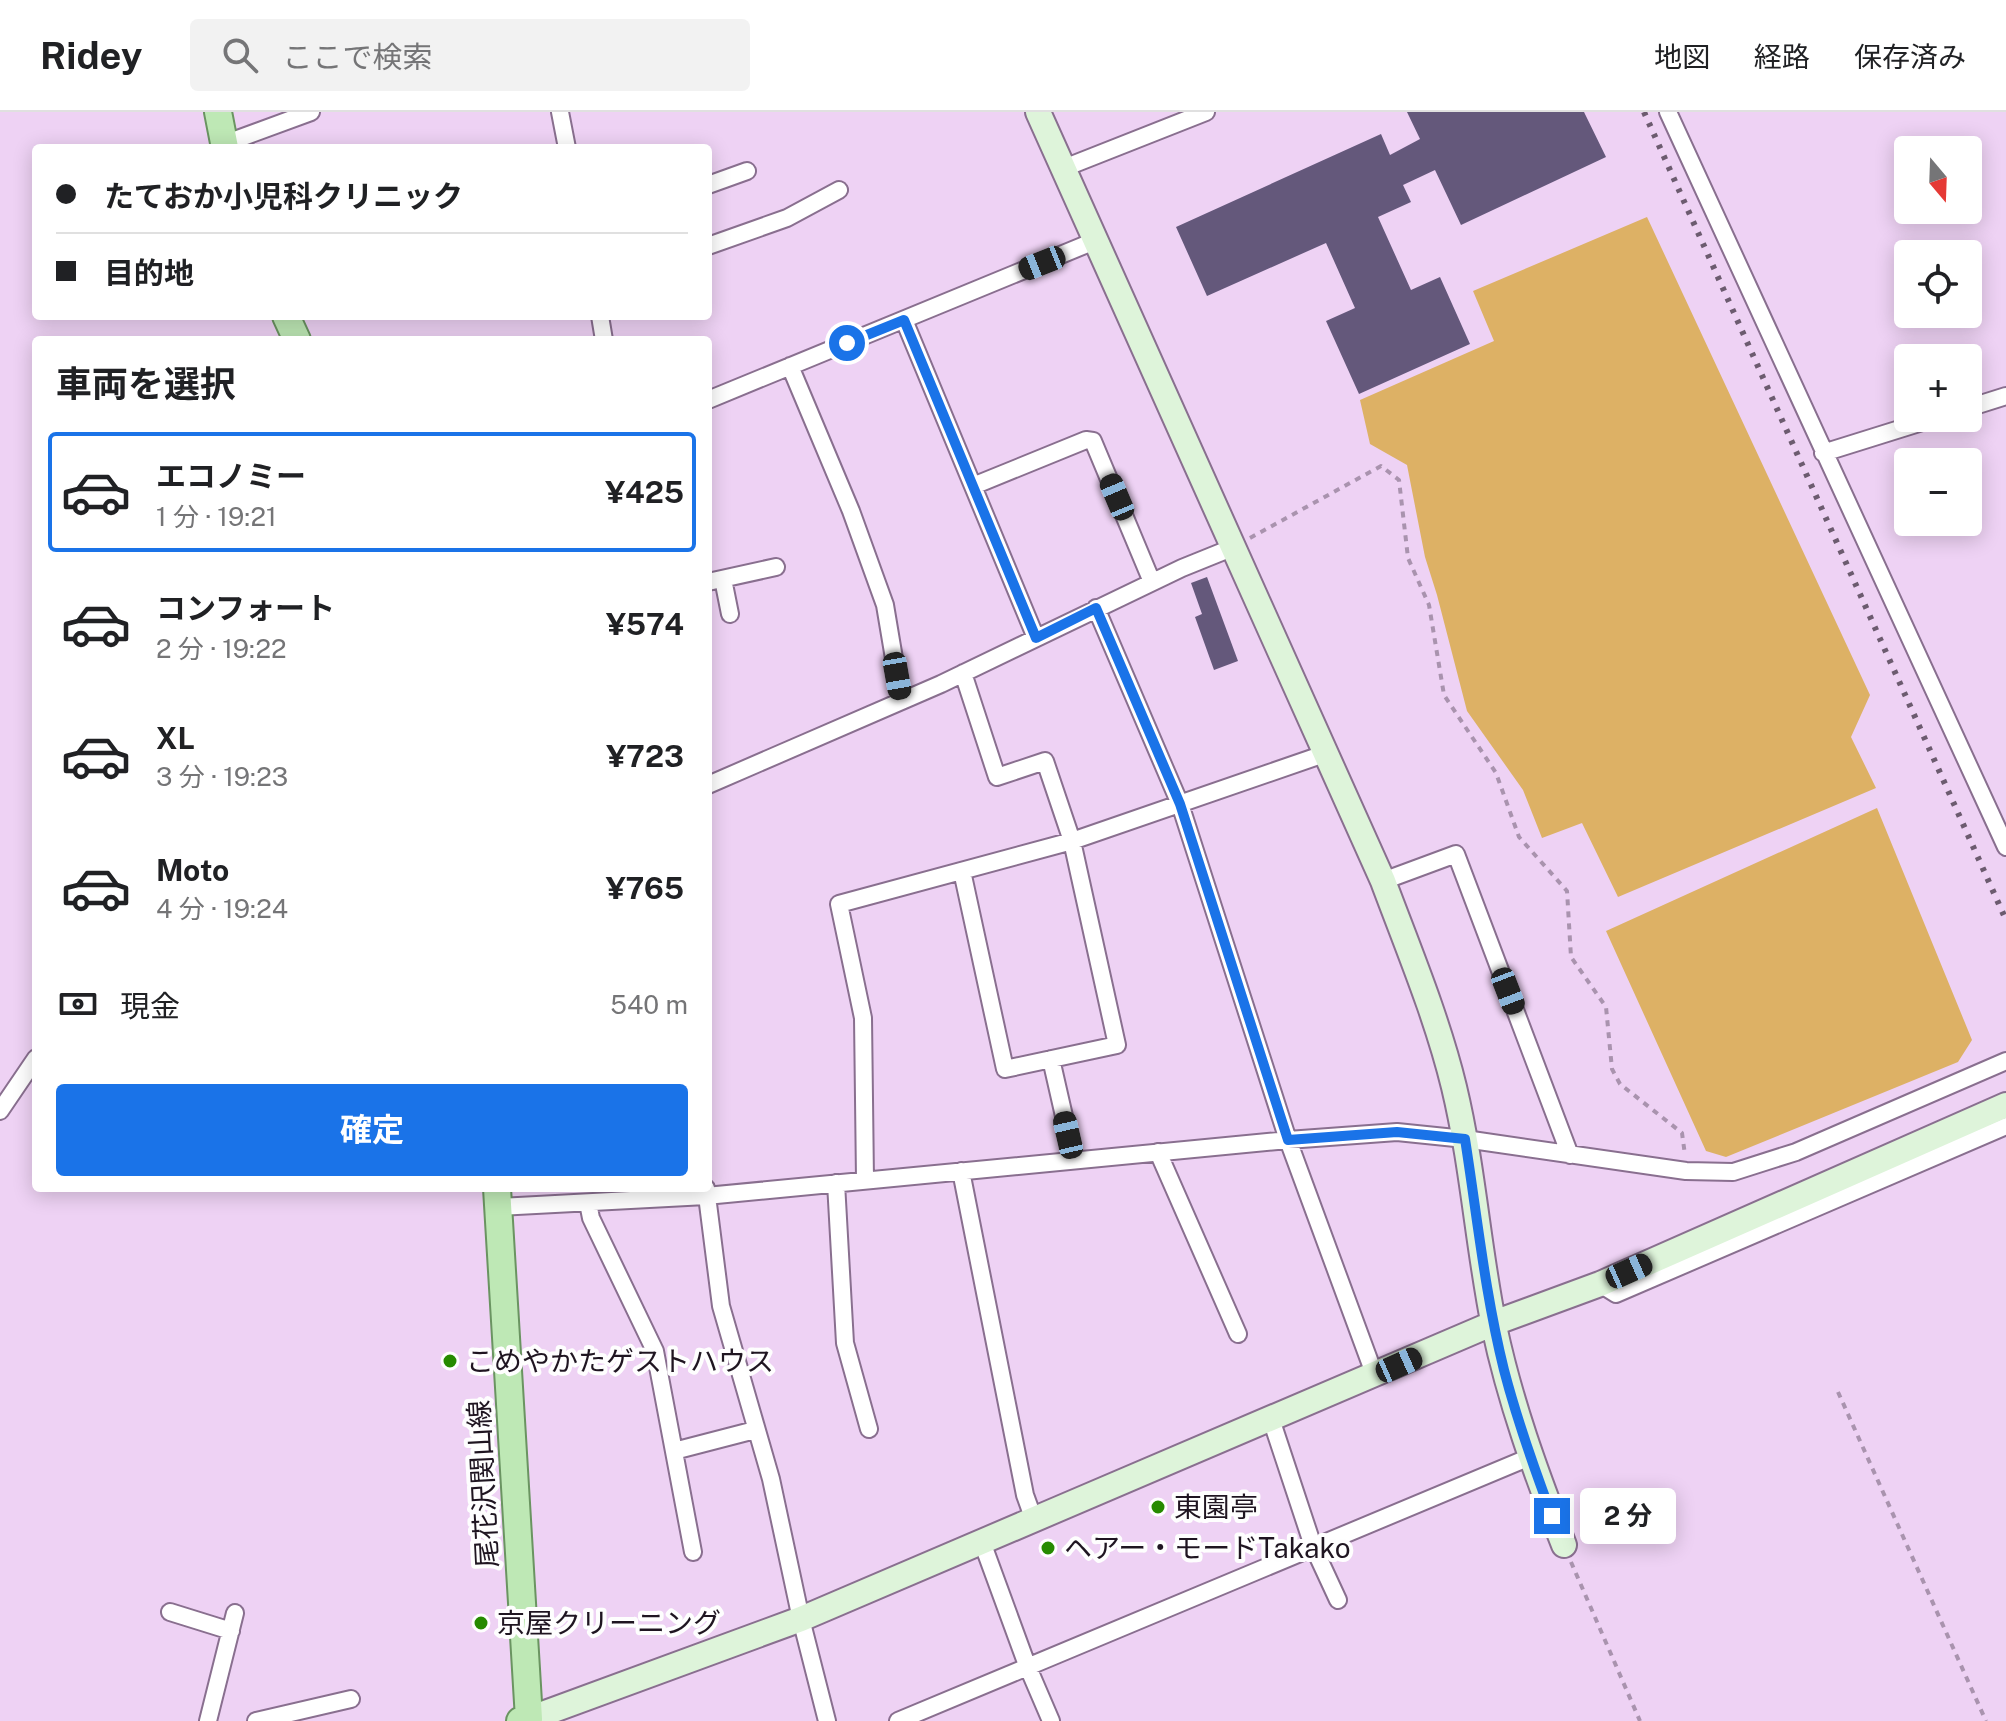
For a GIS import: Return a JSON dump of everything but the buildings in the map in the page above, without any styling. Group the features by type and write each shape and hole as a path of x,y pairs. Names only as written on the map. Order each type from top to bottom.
{"main road":[{"path":"218,112 224,144"},
{"name":"尾花沢関山線","path":"498,1198 526,1720"}],"street":[{"path":"229,144 311,112"},
{"path":"560,112 566,144"},
{"path":"1038,112 1383,881 1453,1084 1504,1371 1530,1457 1564,1545"},
{"path":"1064,168 1206,112"},
{"path":"1668,112 2006,847"},
{"path":"712,184 747,171"},
{"path":"712,245 787,218 839,190"},
{"path":"712,398 1097,240"},
{"path":"904,320 1036,638"},
{"path":"790,366 851,511 885,605 901,700"},
{"path":"1982,404 2006,396"},
{"path":"1823,453 1894,431"},
{"path":"973,486 1086,440 1093,441 1152,582"},
{"path":"712,783 963,673 1096,608 1234,547"},
{"path":"730,614 715,581 776,567"},
{"path":"1096,608 1180,804 1288,1140 1375,1376"},
{"path":"962,871 1005,1069 1117,1045 1072,841 1045,761 997,777 963,673"},
{"path":"865,1180 863,1018 839,904 1072,841 1327,753"},
{"path":"1383,881 1456,854 1570,1155"},
{"path":"1051,1059 1074,1160"},
{"path":"712,1192 1397,1132 1686,1171 1733,1172 1796,1152 2006,1061"},
{"path":"0,1111 32,1064"},
{"path":"526,1720 801,1619 1494,1323 1600,1284 2006,1105"},
{"path":"1600,1284 1616,1294 2006,1126"},
{"path":"1158,1152 1238,1334"},
{"path":"961,1171 1025,1495 1034,1520"},
{"path":"836,1183 845,1343 869,1429"},
{"path":"498,1198 588,1203 706,1192 721,1306 771,1479 827,1721"},
{"path":"588,1203 591,1218 655,1351 693,1552"},
{"path":"1271,1419 1313,1546 1338,1600"},
{"path":"674,1451 755,1430"},
{"path":"898,1721 1530,1457"},
{"path":"982,1542 1051,1721"},
{"path":"170,1612 231,1631"},
{"path":"208,1721 235,1613"},
{"path":"256,1721 351,1699"}],"path":[{"path":"1234,547 1381,466 1399,480 1408,558 1429,605 1444,695 1496,773 1519,837 1567,891 1571,957 1606,1007 1612,1069 1620,1084 1682,1133 1686,1171"},
{"path":"1838,1392 1986,1721"},
{"path":"1564,1545 1640,1721"}],"shaded area":[{"path":"1647,217 1870,695 1851,737 1876,788 1618,897 1582,823 1542,838 1523,790 1467,711 1425,557 1407,465 1370,444 1360,400 1494,341 1473,291"},
{"path":"1877,808 1972,1040 1958,1062 1726,1157 1706,1151 1606,931"}],"railway":[{"path":"1644,112 2006,920"}],"place":[{"name":"こめやかたゲストハウス","path":"450,1361"},
{"name":"東園亭","path":"1158,1507"},
{"name":"ヘアー・モードTakako","path":"1048,1548"},
{"name":"京屋クリーニング","path":"481,1623"}],"route":[{"path":"847,343 904,320 1036,638 1096,608 1180,804 1288,1140 1397,1132 1465,1139 1504,1371 1552,1516"}]}
